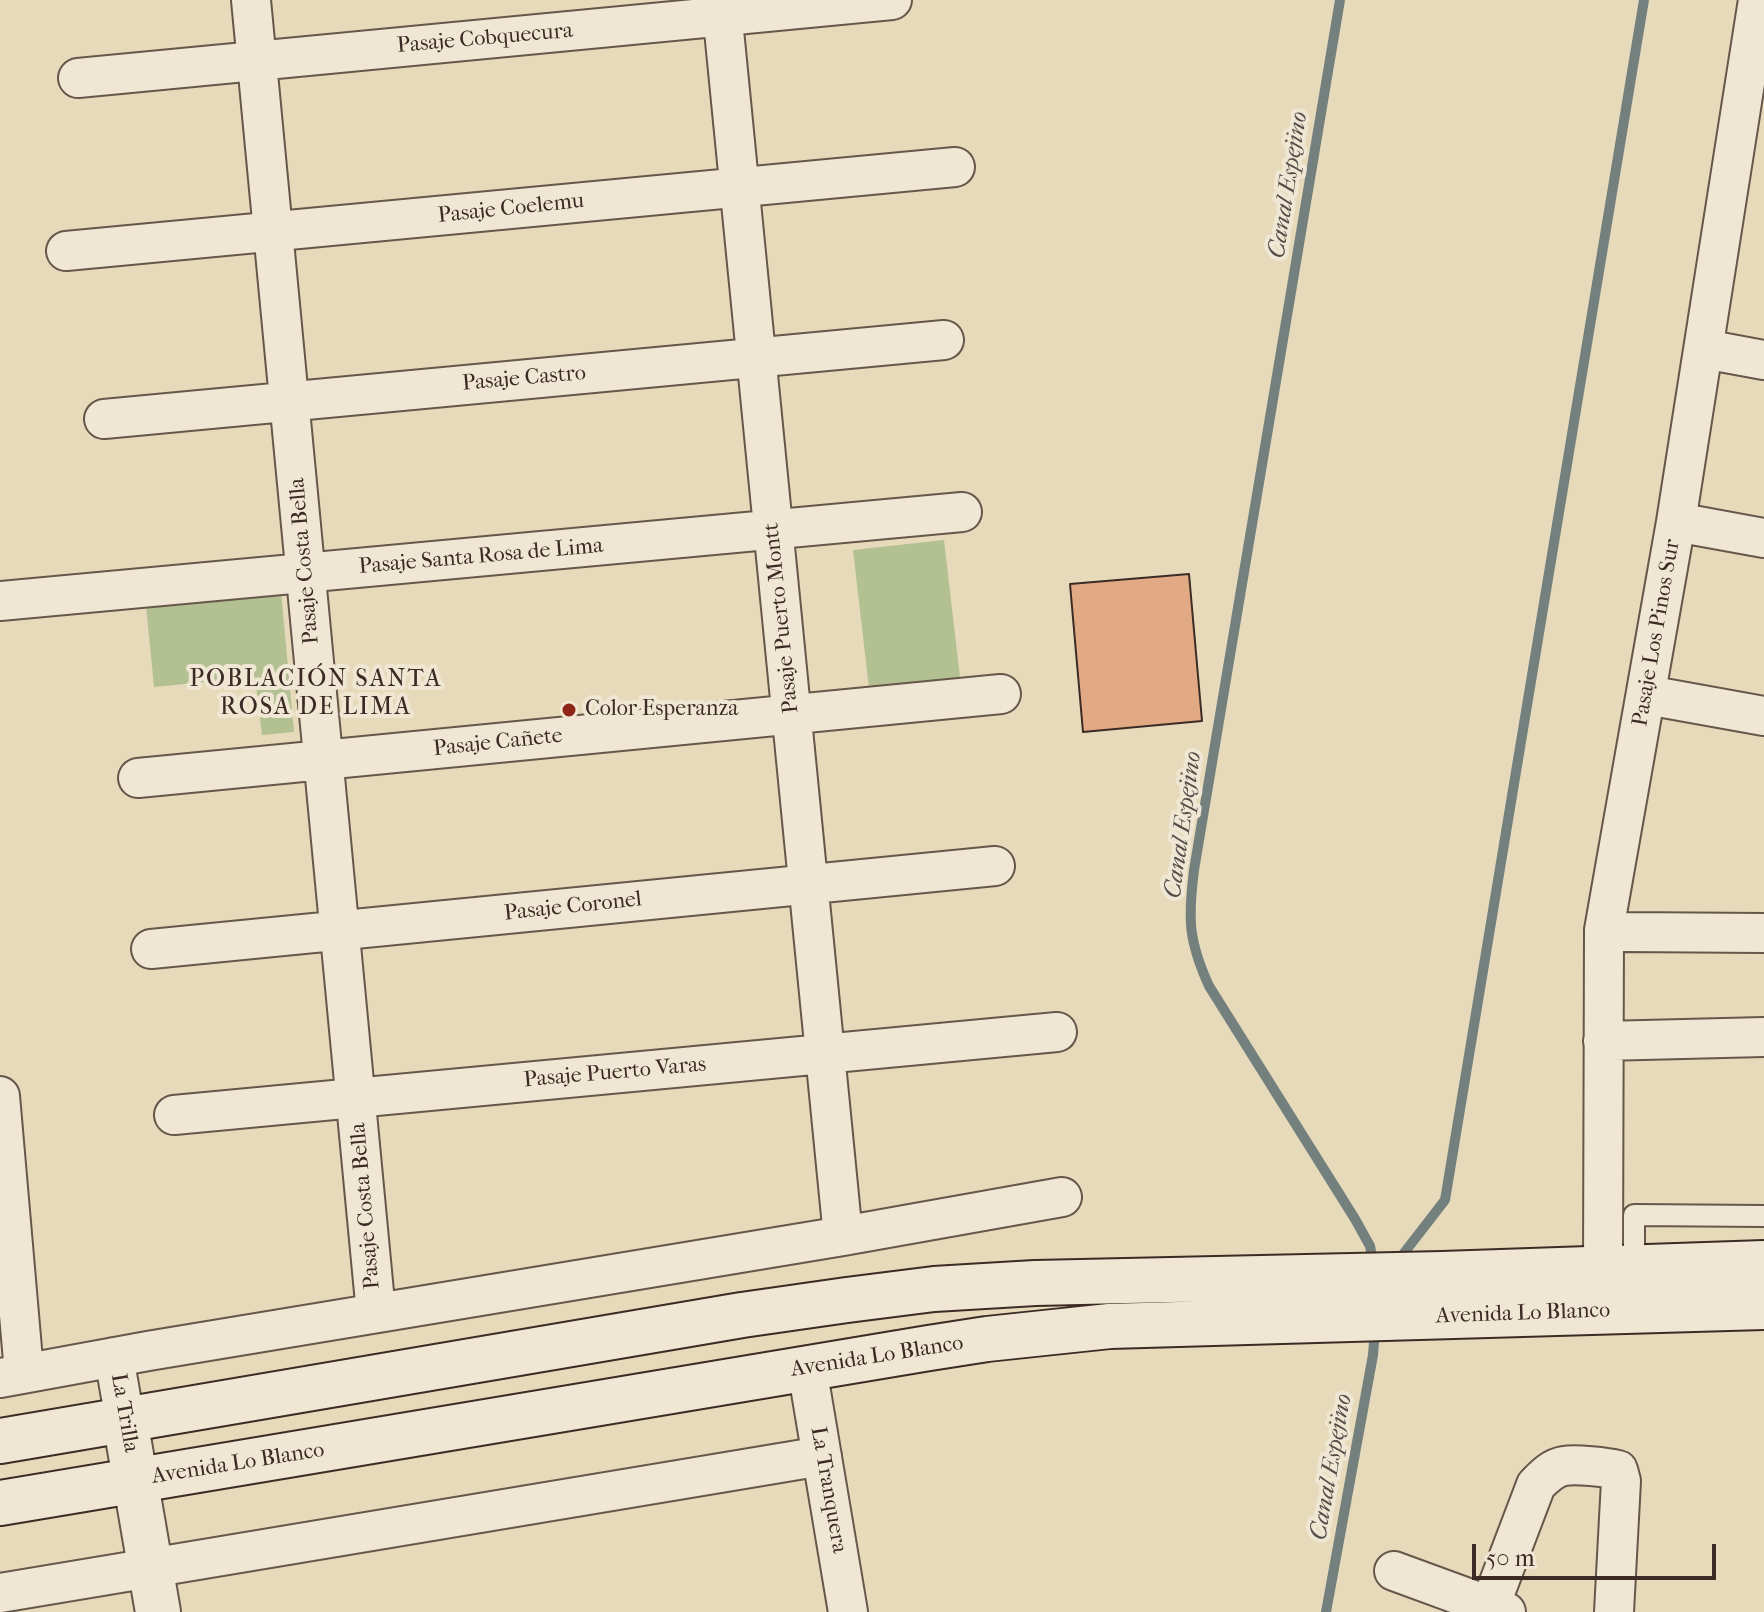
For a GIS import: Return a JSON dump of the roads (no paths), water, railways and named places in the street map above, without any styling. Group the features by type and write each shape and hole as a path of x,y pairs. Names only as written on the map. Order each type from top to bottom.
{"main road":[{"name":"Avenida Lo Blanco","path":"0,1503 973,1341 1126,1325 1332,1319 1444,1295 1618,1268 1764,1263"},
{"name":"Avenida Lo Blanco","path":"0,1441 742,1315 934,1289 1035,1283 1332,1276 1444,1295 1764,1307"},
{"name":"La Trilla","path":"125,1420 158,1612"}],"street":[{"name":"Pasaje Costa Bella","path":"251,0 376,1313"},
{"name":"Pasaje Cobquecura","path":"78,78 257,61 722,8 892,0"},
{"name":"Pasaje Los Pinos Sur","path":"1618,1268 1603,1041 1604,930 1647,695 1704,349 1748,177 1760,4"},
{"name":"Pasaje Puerto Montt","path":"722,8 843,1236"},
{"name":"Pasaje Coelemu","path":"66,251 955,167"},
{"name":"Pasaje Castro","path":"104,419 944,340"},
{"path":"1704,349 1764,360"},
{"name":"Pasaje Santa Rosa de Lima","path":"0,601 962,512"},
{"path":"1676,522 1764,538"},
{"name":"Pasaje Cañete","path":"138,778 1001,694"},
{"path":"1647,695 1764,716"},
{"name":"Pasaje Coronel","path":"151,949 995,866"},
{"path":"1604,930 1764,933"},
{"name":"Pasaje Puerto Varas","path":"174,1115 1057,1032"},
{"path":"1603,1041 1764,1037"},
{"path":"0,1096 12,1375 1062,1197"},
{"name":"La Trilla","path":"114,1357 125,1420"},
{"name":"La Tranquera","path":"807,1368 848,1612"},
{"path":"0,1593 822,1456"},
{"path":"1394,1571 1498,1609 1536,1485 1547,1473 1563,1466 1608,1467 1618,1470 1621,1481 1614,1612"}],"lane":[{"path":"1618,1268 1634,1215 1764,1216"}],"waterway":[{"name":"Canal Espejino","path":"1340,0 1194,870 1191,929 1209,986 1355,1219 1370,1246 1374,1267"},
{"path":"1397,1262 1445,1200 1644,0"},
{"name":"Canal Espejino","path":"1326,1612 1375,1330"}],"place":[{"name":"Color Esperanza","path":"569,710"}],"district":[{"name":"POBLACIÓN SANTA ROSA DE LIMA","path":"316,694"}]}
